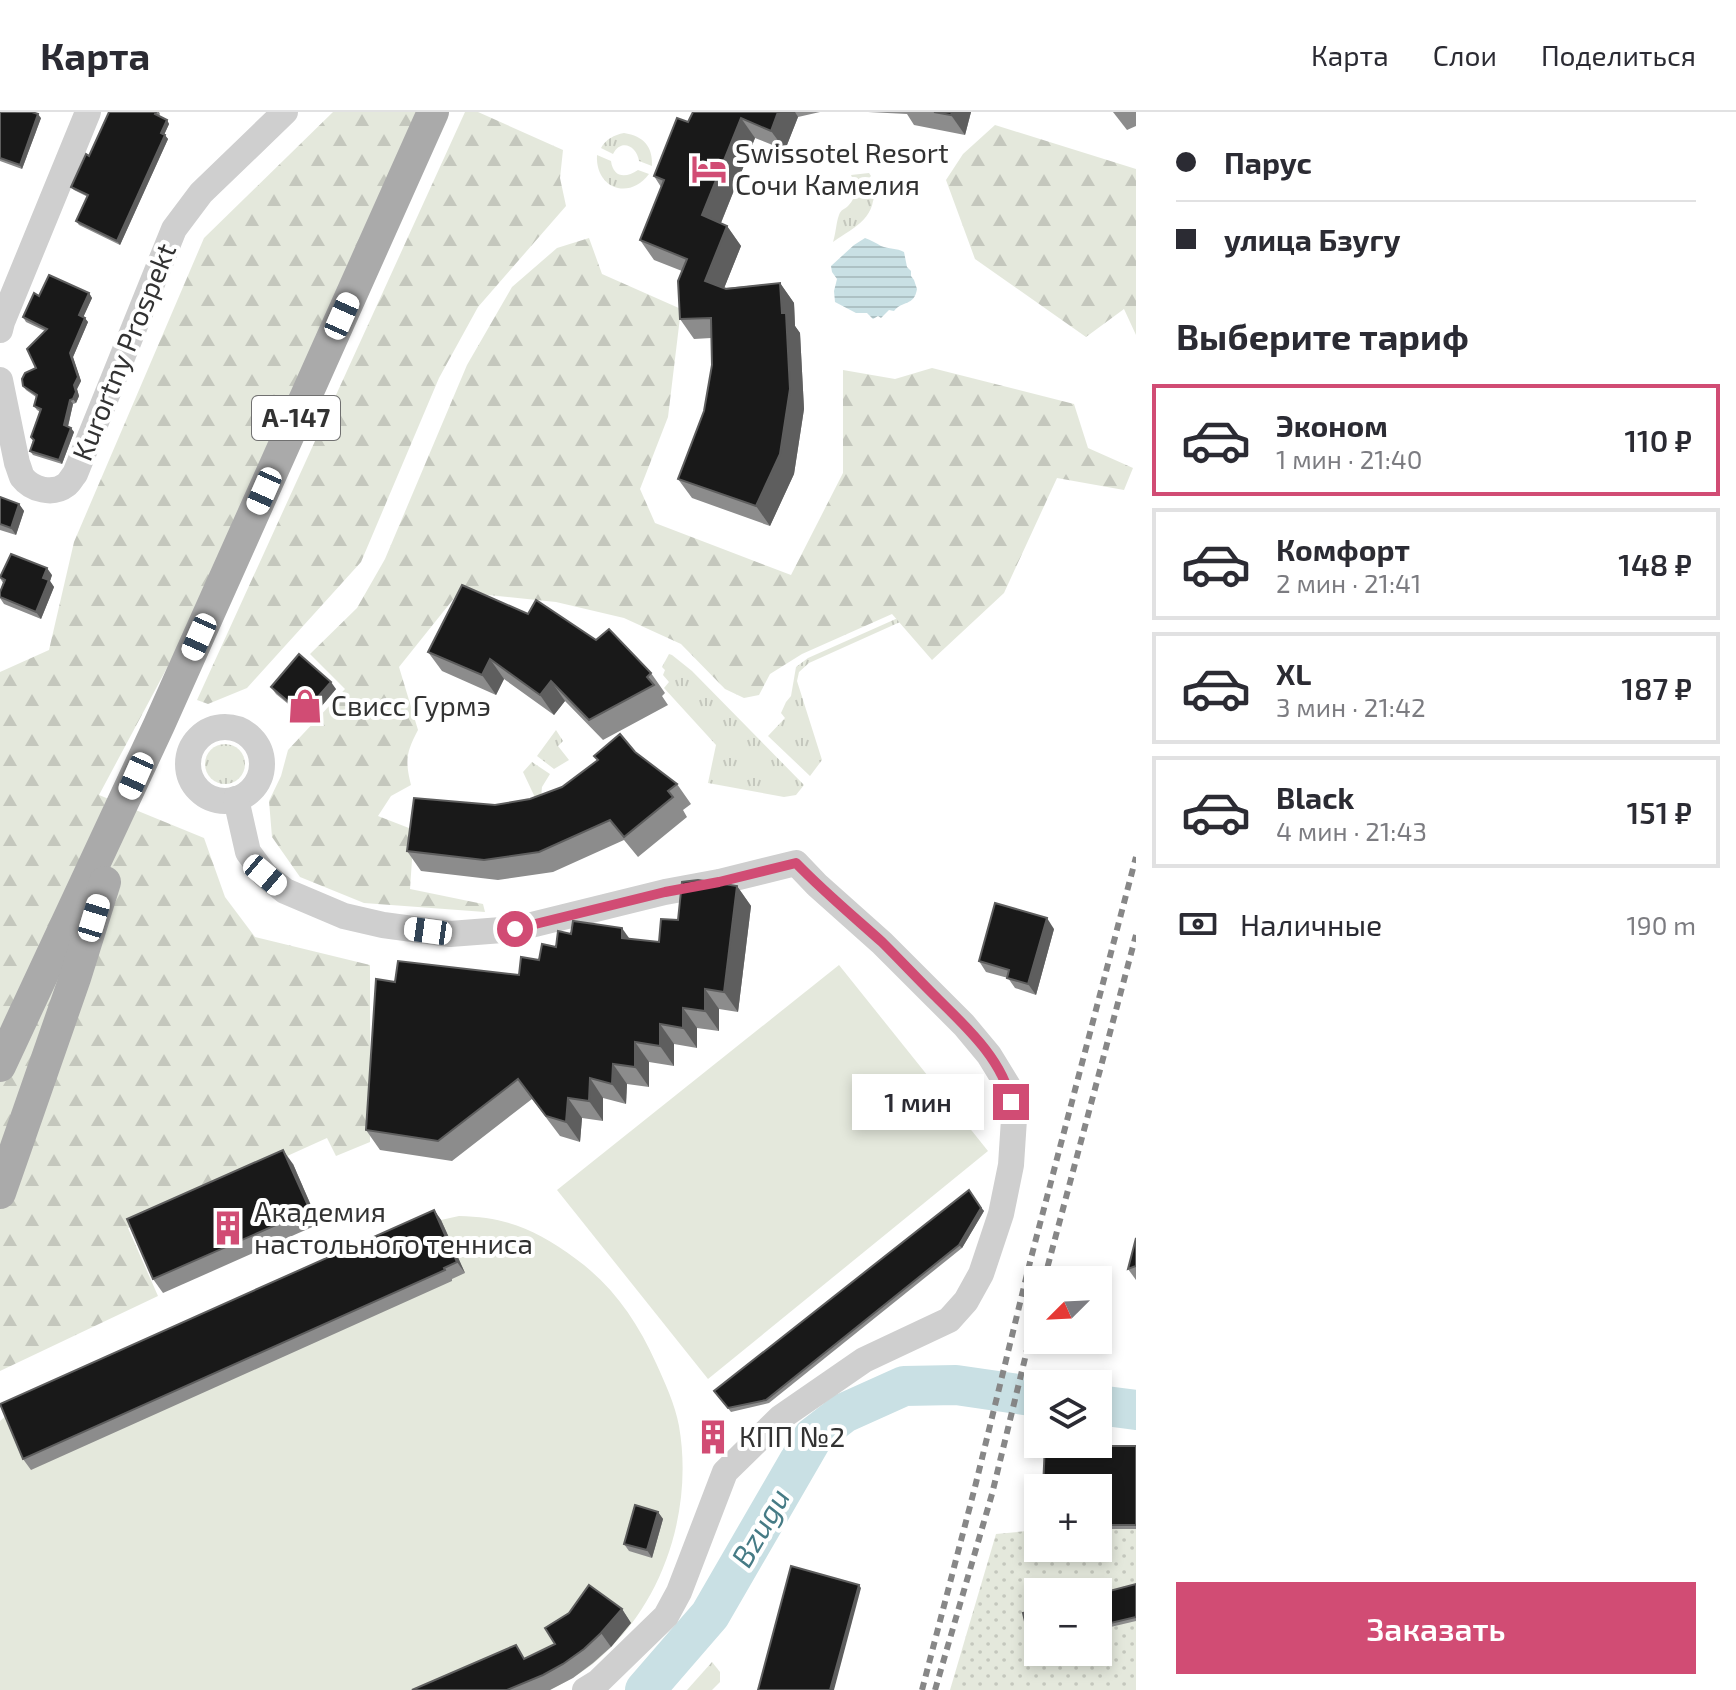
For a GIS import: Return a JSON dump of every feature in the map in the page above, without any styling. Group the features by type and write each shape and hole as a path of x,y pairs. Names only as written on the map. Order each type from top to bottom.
{"main road":[{"name":"А-147","path":"0,1129 159,725 433,112"},
{"name":"А-147","path":"0,1066 123,815"},
{"name":"А-147","path":"0,1193 75,978 123,815"}],"street":[{"path":"0,330 88,112"},
{"name":"Kurortny Prospekt","path":"0,380 22,476 31,485 46,491 66,485 75,474 174,229 201,193 285,112"},
{"path":"159,725 192,747"},
{"path":"223,727 241,731 260,753 260,772 252,789 236,799 217,800 200,791 188,765 192,747 205,733 223,727"},
{"path":"236,799 248,852 265,875 285,891 344,916 450,934 515,929 796,863 964,1025 989,1055 1008,1086 1014,1119 1011,1165 1001,1214 981,1274 966,1301 949,1320 864,1360 780,1418 725,1472 679,1592 666,1616 598,1682 585,1690"}],"green space":[{"path":"333,112 420,112 206,595 99,795 204,838 225,897 255,937 370,965 370,1142 336,1156 327,1138 128,1228 158,1296 0,1371 0,672 49,650 74,542 204,238"},
{"path":"465,112 478,112 563,150 560,178 566,206 478,307 439,378 361,562 247,688 208,704 197,700"},
{"path":"995,125 1136,169 1136,335 1124,309 1086,337 975,259 946,180 963,154"},
{"path":"624,133 646,144 651,153 652,166 639,161 635,151 628,146 620,146 613,154 601,148 611,138"},
{"path":"597,155 611,161 620,175 629,175 638,170 649,174 632,187 615,187 601,176"},
{"path":"869,173 874,196 869,213 857,226 833,242 840,213 855,195 851,175"},
{"path":"589,238 602,274 681,309 668,417 640,489 655,523 791,575 843,473 843,370 895,379 932,368 1074,404 1088,448 1133,468 1124,490 1057,478 1004,593 932,660 892,614 802,654 770,674 759,695 744,698 725,689 681,644 624,618 556,602 459,592 399,667 418,730 408,757 411,785 391,796 378,816 414,830 410,889 483,904 485,912 364,903 300,877 272,837 269,801 281,776 288,750 345,689 310,654 357,608 385,559 467,365 512,287 557,248"},
{"path":"907,614 909,618 809,663 799,672 797,681 822,760 810,776 768,736 785,718 781,713 791,696 796,667 808,658"},
{"path":"669,654 692,671 804,785 796,795 784,797 708,783 716,745 664,688 669,682 663,675 665,670 662,667"},
{"path":"556,730 563,741 558,746 569,760 554,769 537,756"},
{"path":"225,744 239,750 245,764 239,778 225,784 211,778 205,764 211,750"},
{"path":"532,762 550,774 542,787 540,808 523,772"},
{"path":"839,965 988,1151 708,1379 557,1190"},
{"path":"459,1216 492,1219 521,1227 548,1240 589,1269 613,1293 632,1319 649,1348 672,1402 679,1426 682,1487 670,1548 659,1578 644,1605 605,1653 579,1674 550,1690 0,1690 0,1421 7,1415 441,1220"},
{"path":"1136,1523 1136,1690 950,1690 996,1534 1024,1531 1024,1562 1112,1562 1112,1525"},
{"path":"712,1662 720,1672 720,1682 712,1690 687,1690"}],"water":[{"path":"865,238 904,252 917,289 911,301 894,311 889,310 881,318 873,319 867,313 856,313 835,302 837,279 831,266"}],"building":[{"path":"0,112 38,114 20,165 0,158"},
{"path":"109,112 156,112 167,120 161,133 165,135 117,241 76,221 88,195 71,187"},
{"path":"693,112 778,112 771,131 741,118 702,215 727,226 705,281 726,289 780,283 782,313 786,313 790,389 780,454 756,506 678,479 704,411 712,365 711,318 680,319 678,281 687,259 640,240 664,180 654,176 677,118 688,122"},
{"path":"49,275 89,293 79,315 85,318 70,353 78,377 64,425 71,428 59,460 30,451 34,440 31,437 41,409 34,406 37,395 23,386 22,379 25,373 36,368 27,349 47,329 23,317 34,293 39,296"},
{"path":"0,497 19,504 11,528 0,524"},
{"path":"11,554 47,568 43,578 49,580 36,612 0,597 5,580 0,577"},
{"path":"462,585 528,614 536,600 596,640 609,629 651,673 647,677 654,685 589,720 551,681 540,695 490,659 482,675 428,652"},
{"path":"299,654 331,682 303,714 271,687"},
{"path":"620,734 635,752 677,784 668,791 673,797 624,837 610,820 539,852 484,860 407,851 414,798 495,805 530,799 562,787 598,760 594,756"},
{"path":"698,880 737,886 724,992 705,989 705,1011 683,1008 683,1028 660,1024 660,1046 635,1042 635,1067 613,1064 612,1084 590,1078 589,1101 568,1098 566,1122 546,1116 518,1079 438,1141 366,1130 376,979 395,982 398,961 519,975 521,957 539,960 542,944 556,947 558,931 571,934 573,921 622,928 622,938 659,942 661,919 678,920 682,882"},
{"path":"995,903 1047,918 1028,984 1007,978 1009,970 979,961"},
{"name":"Академия настольного тенниса","path":"283,1150 310,1210 153,1279 127,1219"},
{"path":"969,1190 981,1208 959,1245 766,1400 728,1408 714,1391"},
{"path":"434,1210 457,1262 445,1270 23,1459 0,1404"},
{"path":"1136,1238 1136,1266 1128,1269"},
{"path":"1112,1446 1136,1446 1136,1525 1112,1525 1112,1474 1044,1474 1044,1458 1112,1458"},
{"path":"635,1505 658,1512 647,1550 624,1544"},
{"path":"791,1566 859,1585 830,1690 758,1690"},
{"path":"1136,1584 1136,1617 1112,1623 1112,1590"},
{"path":"589,1585 622,1609 584,1649 563,1664 507,1690 412,1690 516,1645 524,1659 555,1644 545,1628 569,1613"}],"waterway":[{"name":"Bzugu","path":"645,1690 710,1615 813,1437 844,1413 904,1386 956,1385 1024,1395"},
{"name":"Bzugu","path":"1112,1407 1136,1410"}],"railway":[{"path":"922,1690 1136,857"},
{"path":"1048,1266 1136,935"},
{"path":"935,1690 992,1494 1026,1354"}],"place":[{"name":"Swissotel Resort Сочи Камелия","path":"709,169"},
{"name":"Свисс Гурмэ","path":"305,706"},
{"name":"Академия настольного тенниса","path":"228,1228"},
{"name":"КПП №2","path":"713,1437"}],"route":[{"path":"515,929 796,863 964,1025 989,1055 1008,1086 1011,1102"}]}
